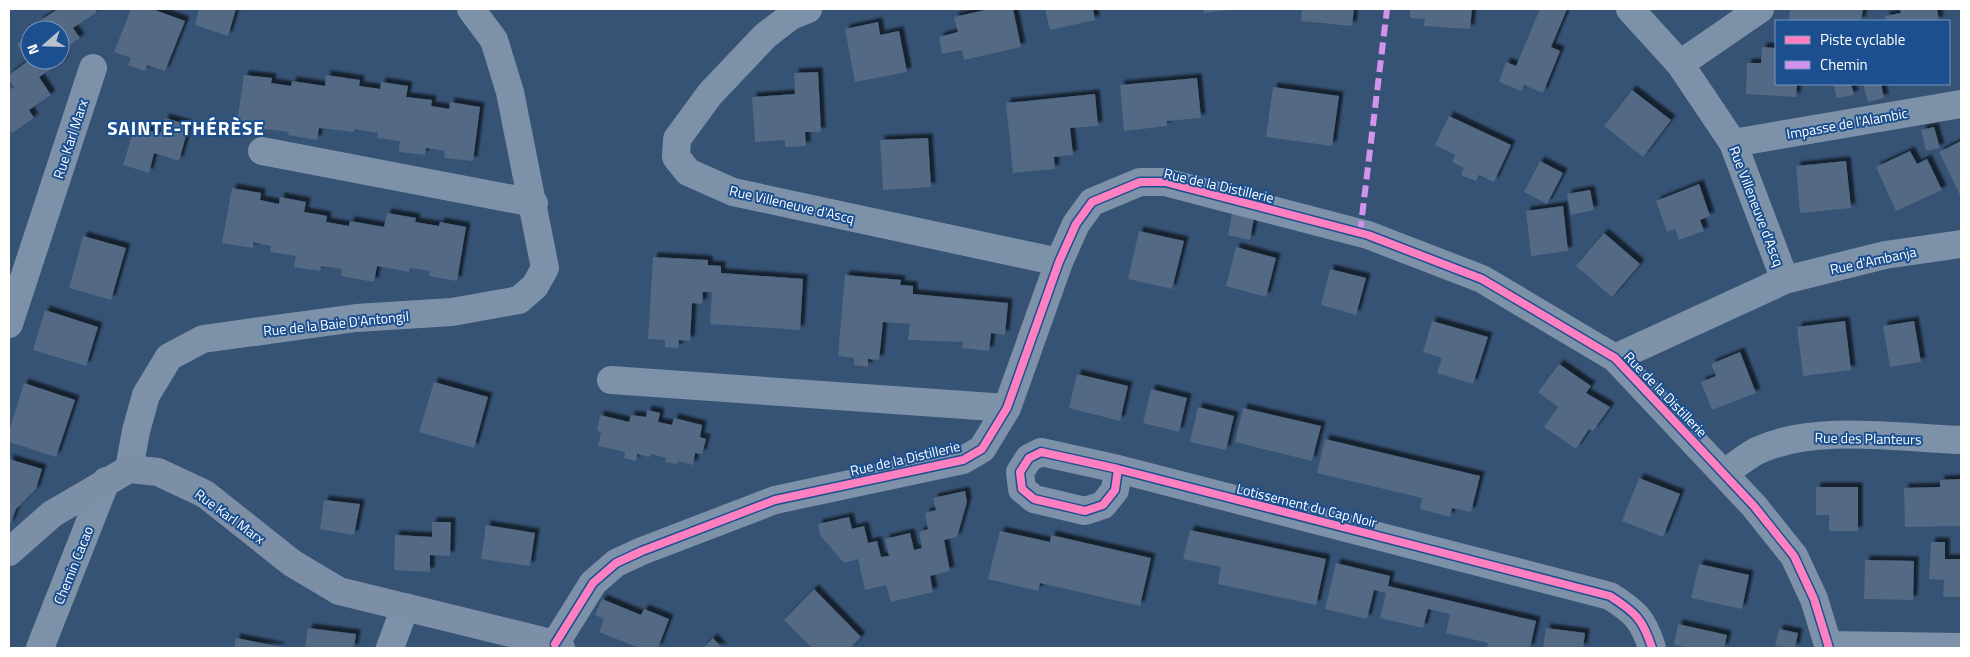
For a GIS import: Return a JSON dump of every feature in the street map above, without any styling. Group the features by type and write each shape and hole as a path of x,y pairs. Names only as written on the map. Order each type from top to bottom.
{"main road":[{"path":"9,552 52,514 129,469"},
{"name":"Rue Karl Marx","path":"129,469 158,472 205,494 292,562 339,590 558,646"}],"street":[{"name":"Rue de la Baie D'Antongil","path":"129,469 136,431 146,395 169,357 203,339 356,318 452,312 519,300 535,286 545,268 534,203 510,92 494,40 471,9"},
{"name":"Rue Villeneuve d'Ascq","path":"808,9 791,16 765,36 710,94 676,139 676,157 688,172 733,192 1059,262"},
{"name":"Rue Villeneuve d'Ascq","path":"1615,358 1785,280 1733,143 1680,64 1630,9"},
{"path":"1680,64 1760,9"},
{"name":"Rue Karl Marx","path":"9,324 93,68"},
{"name":"Impasse de l'Alambic","path":"1733,143 1961,104"},
{"path":"262,150 534,203"},
{"name":"Rue de la Distillerie","path":"558,646 593,583 616,563 642,551 775,500 963,460 982,449 1006,408 1059,262 1076,224 1092,202 1140,182 1165,182 1368,235 1400,246 1482,279 1615,358 1754,506 1794,556 1814,599 1829,647"},
{"name":"Rue d'Ambanja","path":"1785,280 1884,254 1961,244"},
{"path":"611,380 1006,408"},
{"name":"Rue des Planteurs","path":"1724,473 1758,450 1790,438 1824,434 1961,440"},
{"name":"Lotissement du Cap Noir","path":"1118,469 1115,490 1103,505 1085,511 1034,498 1022,489 1020,472 1029,458 1041,452 1118,469 1610,596 1630,610 1646,628 1652,648"},
{"name":"Chemin Cacao","path":"40,648 106,481"},
{"path":"390,648 405,607"},
{"path":"1829,647 1961,647"}],"building":[{"path":"58,9 95,9 97,12 73,28 80,38 70,45 70,20 41,20"},
{"path":"131,9 152,9 185,21 165,71 147,65 145,71 128,65 131,58 114,52"},
{"path":"199,9 236,9 228,36 195,25"},
{"path":"990,9 1013,9 1021,47 964,60 962,50 942,54 939,37 958,32 954,17"},
{"path":"1045,9 1093,9 1095,20 1050,30"},
{"path":"1203,9 1228,9 1228,10 1204,13"},
{"path":"1302,9 1354,9 1352,26 1301,21"},
{"path":"1410,9 1472,9 1470,29 1424,26 1425,19 1410,18"},
{"path":"1540,9 1567,9 1551,47 1560,51 1543,93 1524,85 1521,91 1499,82 1506,62 1516,66"},
{"path":"1790,9 1863,9 1861,20 1789,20"},
{"path":"1900,9 1937,9 1939,20 1886,20 1885,16 1901,13"},
{"path":"878,22 880,35 899,31 907,72 855,82 845,29"},
{"path":"1762,47 1775,48 1775,85 1797,85 1796,97 1746,94 1747,63 1761,63"},
{"path":"20,67 20,70 49,70 39,77 51,95 29,110 34,118 12,133 9,129 9,90 14,87 9,80 9,75"},
{"path":"818,72 821,132 805,132 806,146 785,147 785,140 755,142 752,97 795,94 794,73"},
{"path":"244,75 272,78 271,83 291,86 292,81 325,86 326,75 360,80 359,86 380,89 381,82 408,86 406,97 432,100 431,106 449,109 450,102 480,107 473,161 444,158 445,151 426,148 425,155 399,152 400,141 377,138 378,133 354,129 354,132 319,128 317,140 288,135 289,132 264,129 264,132 236,129"},
{"path":"1197,78 1201,118 1167,121 1167,126 1124,131 1120,85"},
{"path":"1833,85 1851,85 1854,95 1837,98"},
{"path":"1863,85 1881,85 1884,98 1868,102"},
{"path":"1273,87 1339,96 1332,146 1266,137"},
{"path":"1632,90 1671,120 1643,157 1604,126"},
{"path":"1095,94 1098,126 1070,128 1073,155 1054,157 1055,169 1013,173 1006,103"},
{"path":"1449,116 1511,145 1494,182 1479,175 1476,181 1461,175 1464,168 1452,162 1455,155 1435,145"},
{"path":"165,118 189,125 179,161 154,153 149,173 123,165 135,126 160,134"},
{"path":"1934,127 1940,148 1926,151 1921,130"},
{"path":"928,138 931,187 883,190 880,140"},
{"path":"1961,141 1961,194 1960,195 1939,152"},
{"path":"1910,151 1917,164 1927,159 1942,190 1896,211 1876,167"},
{"path":"1540,161 1563,173 1547,204 1524,192"},
{"path":"1846,161 1851,208 1800,213 1796,166"},
{"path":"1699,184 1710,216 1700,220 1704,231 1679,240 1675,229 1667,232 1656,201"},
{"path":"232,188 261,193 260,200 279,204 280,197 306,202 304,212 327,216 326,222 349,226 350,221 384,227 387,213 416,218 415,222 439,226 440,222 466,227 457,281 429,276 430,271 410,268 409,272 377,266 374,282 341,276 342,269 321,266 320,271 294,267 296,256 270,252 271,246 253,242 253,248 222,243"},
{"path":"1590,190 1594,210 1571,215 1567,194"},
{"path":"1563,206 1568,251 1531,256 1526,211"},
{"path":"1232,213 1254,218 1250,240 1228,235"},
{"path":"1139,231 1184,241 1172,289 1128,279"},
{"path":"1604,233 1640,264 1612,297 1576,266"},
{"path":"83,236 126,248 111,300 69,288"},
{"path":"1236,247 1276,258 1266,297 1226,286"},
{"path":"653,257 708,260 708,265 721,266 721,273 803,279 800,330 710,324 712,292 703,292 702,304 692,303 690,341 679,340 678,348 665,347 665,340 648,339"},
{"path":"1330,269 1366,278 1356,315 1321,305"},
{"path":"845,275 901,280 900,285 913,286 913,294 1008,303 1005,335 991,333 989,351 962,348 963,342 908,340 910,324 883,322 879,360 868,359 868,367 854,365 854,358 838,356"},
{"path":"45,310 98,327 86,366 33,350"},
{"path":"1432,321 1488,337 1473,384 1437,373 1442,358 1423,352"},
{"path":"1845,321 1851,370 1803,376 1797,327"},
{"path":"1914,321 1921,362 1890,367 1883,326"},
{"path":"1740,352 1756,393 1712,410 1701,382 1716,376 1711,364"},
{"path":"1559,364 1591,386 1586,393 1610,407 1593,431 1589,429 1576,449 1544,427 1558,407 1538,392"},
{"path":"1077,374 1128,386 1120,421 1069,408"},
{"path":"434,382 488,397 474,448 419,432"},
{"path":"24,383 75,400 56,457 9,442 9,432"},
{"path":"1151,389 1187,398 1179,432 1143,423"},
{"path":"1198,407 1234,416 1226,450 1190,442"},
{"path":"1243,408 1321,426 1312,461 1235,442"},
{"path":"647,410 660,413 658,422 672,425 674,418 702,425 700,437 706,439 702,454 695,453 693,465 678,461 677,464 665,462 666,458 651,454 650,457 637,454 636,461 624,458 625,452 598,446 601,432 597,431 600,415 629,422 631,415 646,417"},
{"path":"1325,439 1480,476 1471,512 1452,508 1450,517 1420,509 1422,498 1317,473"},
{"path":"9,459 42,469 36,489 16,509 9,527"},
{"path":"1639,478 1680,494 1663,537 1622,521"},
{"path":"1961,479 1961,526 1905,527 1904,488 1940,487 1940,480"},
{"path":"1816,487 1858,487 1858,531 1829,531 1829,515 1816,515"},
{"path":"965,491 967,502 957,537 944,540 950,571 930,576 933,592 891,602 886,585 865,590 858,559 844,563 820,535 818,524 849,517 852,529 864,526 868,543 877,541 881,557 889,556 885,539 910,533 914,550 922,548 919,532 928,529 925,513 936,510 933,498"},
{"path":"324,500 360,504 354,535 320,529"},
{"path":"432,522 451,522 450,556 430,555 430,572 394,570 395,535 432,537"},
{"path":"486,525 535,533 530,566 481,559"},
{"path":"1190,530 1326,559 1316,605 1218,584 1221,567 1183,559"},
{"path":"1000,531 1050,542 1051,535 1151,558 1140,606 1040,583 1038,591 988,579"},
{"path":"1931,542 1945,542 1945,559 1961,559 1961,597 1943,597 1944,580 1929,579"},
{"path":"1865,560 1914,561 1913,600 1864,599"},
{"path":"1336,563 1390,576 1388,586 1536,621 1530,648 1487,648 1488,643 1446,633 1450,614 1428,609 1423,628 1380,618 1386,593 1374,590 1367,619 1325,609"},
{"path":"1699,564 1749,575 1742,609 1691,598"},
{"path":"814,589 861,637 850,648 812,648 784,620"},
{"path":"602,599 641,615 644,609 669,619 658,648 639,648 599,632 604,619 595,615"},
{"path":"1678,624 1727,635 1724,648 1691,648 1674,645"},
{"path":"308,628 356,634 354,648 305,648"},
{"path":"1546,628 1585,633 1583,648 1543,648"},
{"path":"1779,629 1798,633 1795,648 1775,646"},
{"path":"236,638 281,647 281,648 234,648"},
{"path":"713,638 722,648 703,648"}],"marked path":[{"path":"1360,233 1387,9"}],"cycle path":[{"path":"555,644 593,583 616,563 642,551 775,500 963,460 982,449 1007,408 1059,262 1076,224 1092,202 1140,182 1165,182 1368,235 1482,279 1615,358 1754,506 1794,556 1814,599 1829,648"},
{"path":"1118,469 1115,490 1103,505 1085,511 1034,499 1022,489 1020,472 1029,458 1041,452 1118,469 1610,596 1637,617 1645,630 1652,648"}],"district":[{"name":"SAINTE-THÉRÈSE","path":"186,127"}]}
